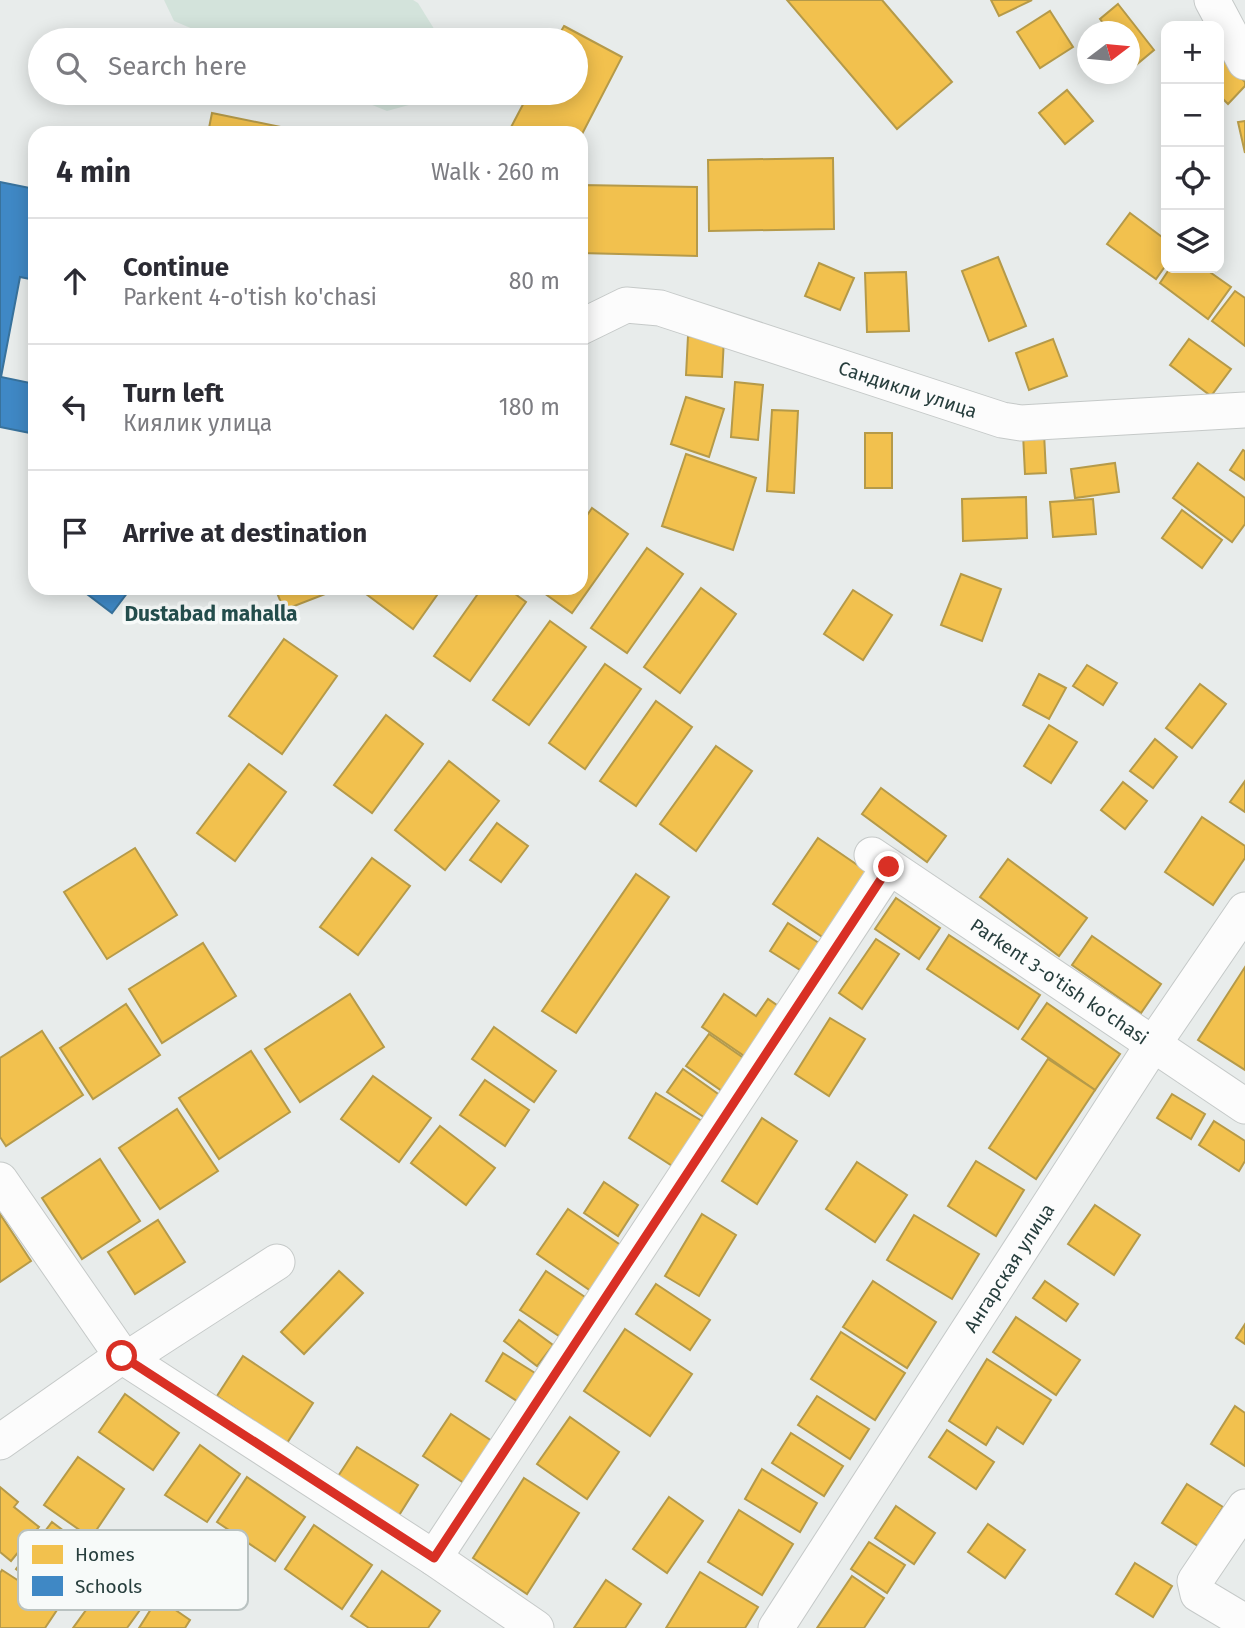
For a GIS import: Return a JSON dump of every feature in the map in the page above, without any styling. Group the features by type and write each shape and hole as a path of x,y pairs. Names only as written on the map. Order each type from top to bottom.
{"street":[{"path":"1212,0 1245,62"},
{"name":"Сандикли улица","path":"588,324 626,305 660,308 1002,420 1021,423 1245,410"},
{"name":"Parkent 3-o'tish ko'chasi","path":"434,1558 880,861 1245,1107"},
{"name":"Ангарская улица","path":"776,1628 1152,1046 1245,910"},
{"path":"0,1180 125,1358 434,1558 536,1628"},
{"path":"0,1442 125,1358 277,1262"},
{"path":"1245,1507 1195,1581 1195,1588 1198,1594 1245,1622"}],"shaded area":[{"path":"164,0 413,0 418,3 434,28 191,28 174,21"},
{"path":"372,105 409,105 387,111"}],"building: Homes":[{"path":"787,0 882,0 952,82 897,129"},
{"path":"991,0 1032,0 999,16"},
{"path":"1118,4 1131,21 1102,21 1100,19"},
{"path":"1050,11 1073,47 1040,68 1017,32"},
{"path":"1140,32 1154,50 1140,62"},
{"path":"588,39 622,57 586,126 512,126 523,105 588,105"},
{"path":"1224,61 1245,82 1245,86 1228,104 1224,100"},
{"path":"1067,90 1093,121 1065,144 1039,113"},
{"path":"212,113 276,126 209,126"},
{"path":"1245,121 1245,153 1238,122"},
{"path":"833,158 834,229 709,231 708,160"},
{"path":"588,185 697,187 697,256 588,253"},
{"path":"1130,213 1161,236 1161,272 1156,279 1107,244"},
{"path":"998,257 1026,326 989,341 962,271"},
{"path":"819,263 854,278 840,310 805,296"},
{"path":"906,272 909,331 867,332 865,273"},
{"path":"1167,273 1211,273 1231,287 1208,319 1160,283"},
{"path":"1235,291 1245,298 1245,346 1212,321"},
{"path":"688,336 724,338 722,377 686,375"},
{"path":"1053,339 1067,376 1029,390 1016,353"},
{"path":"1189,339 1231,369 1211,396 1170,365"},
{"path":"735,382 763,385 758,440 731,437"},
{"path":"686,397 724,409 709,457 671,444"},
{"path":"772,410 798,411 794,493 767,491"},
{"path":"865,433 892,433 892,488 865,488"},
{"path":"1044,433 1046,473 1025,474 1023,434"},
{"path":"1243,450 1245,451 1245,480 1230,470"},
{"path":"686,454 756,478 733,550 662,526"},
{"path":"1115,463 1119,492 1075,498 1071,469"},
{"path":"1198,463 1245,498 1245,524 1232,542 1173,498"},
{"path":"1026,497 1027,538 963,541 962,499"},
{"path":"1093,499 1096,534 1053,537 1050,502"},
{"path":"592,508 628,534 588,590 588,514"},
{"path":"1182,510 1222,540 1202,568 1162,538"},
{"path":"647,548 683,574 627,653 591,628"},
{"path":"961,574 1001,589 982,641 941,625"},
{"path":"701,588 736,614 680,693 644,667"},
{"path":"853,590 892,615 863,660 824,634"},
{"path":"278,595 323,595 284,610"},
{"path":"367,595 437,595 413,629"},
{"path":"477,595 516,595 526,602 470,681 434,656"},
{"path":"547,595 585,595 572,613"},
{"path":"550,621 586,647 529,725 493,700"},
{"path":"284,639 337,676 282,754 229,716"},
{"path":"605,664 641,689 585,769 549,743"},
{"path":"1087,665 1117,683 1103,705 1073,686"},
{"path":"1039,674 1066,688 1049,719 1023,705"},
{"path":"1200,684 1226,704 1192,748 1166,728"},
{"path":"656,701 692,727 636,806 600,781"},
{"path":"386,715 423,744 372,813 334,785"},
{"path":"1049,725 1077,742 1051,783 1024,766"},
{"path":"1155,739 1177,757 1153,788 1130,771"},
{"path":"716,746 752,771 696,851 660,824"},
{"path":"449,761 499,801 445,870 395,830"},
{"path":"249,764 286,792 235,861 197,833"},
{"path":"1245,781 1245,812 1230,802"},
{"path":"1123,782 1147,801 1125,829 1101,810"},
{"path":"881,788 946,836 927,862 862,814"},
{"path":"1202,817 1245,846 1245,858 1213,905 1165,872"},
{"path":"497,823 528,846 501,882 470,860"},
{"path":"818,838 869,873 824,938 773,904"},
{"path":"135,848 177,915 107,959 64,892"},
{"path":"372,858 410,886 358,955 320,927"},
{"path":"1008,859 1087,918 1059,956 980,897"},
{"path":"636,874 669,897 576,1033 542,1011"},
{"path":"896,898 940,928 919,959 875,929"},
{"path":"788,923 822,945 805,973 770,951"},
{"path":"949,935 1040,995 1018,1029 927,969"},
{"path":"1092,936 1161,984 1141,1013 1072,965"},
{"path":"876,939 899,954 862,1009 839,993"},
{"path":"203,943 236,996 162,1043 129,989"},
{"path":"1245,967 1245,1070 1198,1040"},
{"path":"350,994 384,1047 300,1102 265,1049"},
{"path":"724,994 756,1016 768,999 787,1012 753,1062 702,1027"},
{"path":"1047,1003 1120,1054 1095,1090 1022,1039"},
{"path":"126,1004 160,1055 93,1099 60,1048"},
{"path":"830,1018 865,1039 829,1096 795,1074"},
{"path":"494,1027 556,1071 534,1102 472,1059"},
{"path":"42,1031 83,1095 6,1146 0,1137 0,1058"},
{"path":"709,1034 745,1059 722,1091 686,1066"},
{"path":"251,1051 290,1112 219,1159 179,1098"},
{"path":"1048,1059 1095,1090 1036,1179 989,1148"},
{"path":"683,1069 721,1096 705,1118 667,1092"},
{"path":"373,1076 431,1118 399,1162 341,1119"},
{"path":"485,1080 529,1110 505,1146 460,1115"},
{"path":"656,1093 702,1121 674,1167 629,1138"},
{"path":"1172,1094 1205,1114 1191,1139 1157,1118"},
{"path":"177,1109 218,1171 160,1209 119,1148"},
{"path":"762,1118 797,1141 757,1204 722,1181"},
{"path":"1214,1121 1245,1141 1245,1161 1239,1171 1199,1145"},
{"path":"440,1126 495,1168 466,1205 411,1163"},
{"path":"100,1159 140,1221 82,1259 42,1198"},
{"path":"976,1161 1024,1190 996,1236 948,1206"},
{"path":"857,1162 907,1195 875,1242 826,1209"},
{"path":"604,1182 638,1205 618,1236 584,1213"},
{"path":"1095,1205 1140,1235 1114,1275 1068,1244"},
{"path":"568,1209 622,1246 591,1291 537,1254"},
{"path":"0,1214 31,1261 0,1282"},
{"path":"702,1214 736,1235 699,1296 665,1276"},
{"path":"914,1215 979,1254 952,1299 887,1260"},
{"path":"158,1220 185,1262 135,1294 108,1252"},
{"path":"339,1271 363,1293 304,1354 281,1332"},
{"path":"546,1271 588,1299 562,1338 520,1310"},
{"path":"873,1281 936,1322 907,1368 843,1327"},
{"path":"1045,1281 1078,1304 1066,1321 1033,1298"},
{"path":"656,1284 710,1320 690,1350 636,1314"},
{"path":"1016,1317 1080,1360 1056,1395 993,1352"},
{"path":"519,1320 553,1345 537,1366 504,1341"},
{"path":"1245,1324 1245,1344 1236,1338"},
{"path":"625,1329 692,1374 650,1436 584,1391"},
{"path":"841,1332 905,1373 875,1420 811,1379"},
{"path":"503,1353 535,1373 517,1401 486,1381"},
{"path":"243,1356 313,1403 287,1443 217,1396"},
{"path":"987,1359 1051,1400 1023,1444 997,1427 986,1445 949,1421"},
{"path":"125,1394 179,1433 153,1470 99,1432"},
{"path":"817,1396 869,1429 850,1459 798,1425"},
{"path":"1235,1406 1245,1413 1245,1466 1211,1444"},
{"path":"451,1414 495,1443 467,1485 423,1456"},
{"path":"570,1417 619,1452 587,1499 537,1464"},
{"path":"947,1430 994,1462 976,1489 929,1457"},
{"path":"791,1433 843,1466 824,1496 772,1463"},
{"path":"200,1445 240,1474 207,1522 165,1495"},
{"path":"357,1447 418,1485 396,1520 335,1481"},
{"path":"78,1457 124,1489 96,1530 80,1530 44,1505"},
{"path":"762,1469 817,1503 800,1532 745,1499"},
{"path":"247,1477 305,1517 275,1561 248,1543 248,1530 229,1530 217,1522"},
{"path":"524,1478 579,1513 527,1594 473,1558"},
{"path":"1187,1484 1223,1507 1198,1546 1162,1523"},
{"path":"0,1487 18,1502 14,1507 39,1527 37,1530 18,1530 18,1552 11,1561 0,1552"},
{"path":"669,1497 703,1521 667,1573 633,1549"},
{"path":"896,1506 935,1533 914,1564 875,1538"},
{"path":"739,1510 793,1544 762,1595 708,1562"},
{"path":"52,1522 63,1530 46,1530"},
{"path":"988,1524 1025,1550 1005,1578 968,1552"},
{"path":"314,1525 372,1565 342,1609 285,1569"},
{"path":"869,1542 905,1565 887,1593 851,1569"},
{"path":"1135,1563 1172,1586 1153,1617 1116,1594"},
{"path":"2,1570 18,1580 18,1610 57,1610 45,1628 0,1628"},
{"path":"382,1571 440,1611 428,1628 369,1628 351,1616"},
{"path":"700,1572 758,1607 745,1628 666,1628"},
{"path":"852,1576 884,1598 864,1628 817,1628"},
{"path":"606,1580 641,1604 625,1628 574,1628"},
{"path":"86,1610 140,1610 127,1628 73,1628"},
{"path":"150,1610 175,1610 190,1620 185,1628 139,1628"}],"building: Schools":[{"path":"0,182 28,188 28,279 20,277 1,377 28,383 28,433 0,427"},
{"path":"88,595 126,595 112,613"}],"district":[{"name":"Dustabad mahalla","path":"211,614"}],"route":[{"path":"122,1356 434,1558 889,867"}]}
